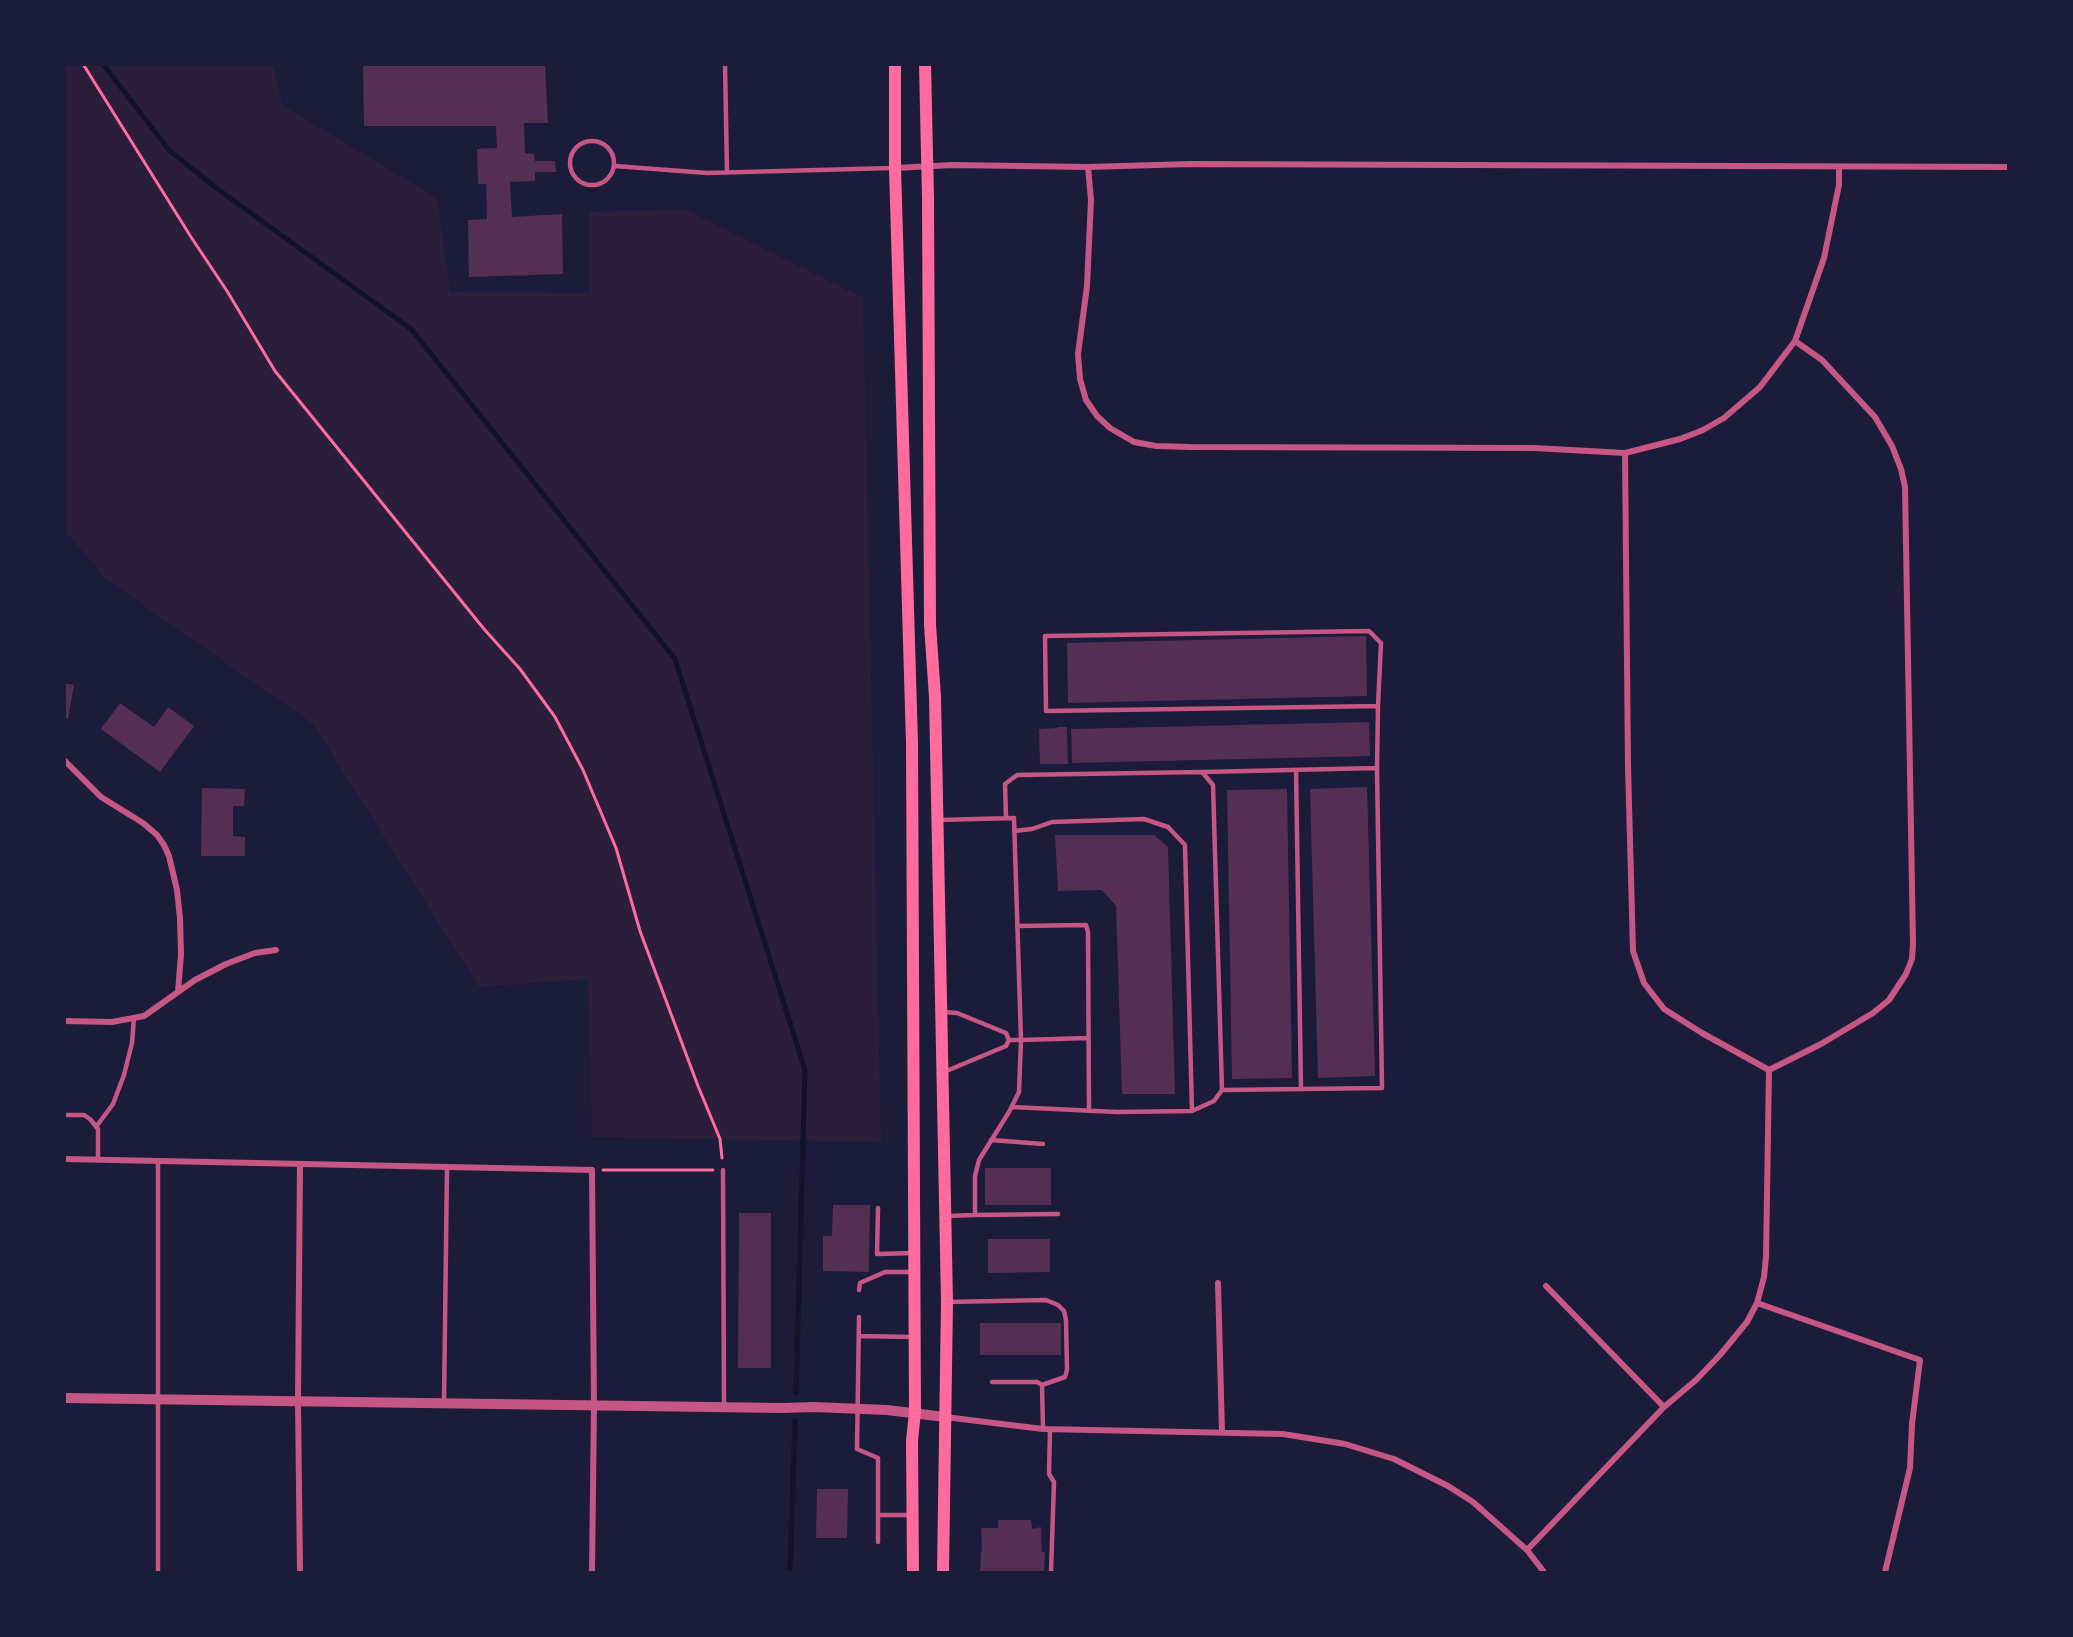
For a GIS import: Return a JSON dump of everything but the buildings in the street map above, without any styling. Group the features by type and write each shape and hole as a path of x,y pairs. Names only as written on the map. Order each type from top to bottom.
{"main road":[{"path":"895,64 895,168 912,742 915,1337 915,1412 912,1441 913,1572"},
{"path":"924,64 927,166 930,625 935,697 946,1216 943,1572"}],"street":[{"path":"895,168 927,166 1088,168 1190,164 2008,167"},
{"path":"1088,168 1090,200 1087,286 1078,354 1080,380 1086,400 1096,416 1110,428 1134,442 1156,446 1190,447 1534,448 1625,453 1680,440 1724,418 1760,387 1795,341 1824,258 1839,185 1839,167"},
{"path":"1769,1070 1830,1039 1873,1013 1888,1000 1906,974 1912,959 1914,944 1905,487 1892,446 1875,417 1822,360 1795,341"},
{"path":"1625,453 1628,766 1633,951 1644,983 1664,1009 1769,1070"},
{"path":"64,760 101,797 143,823 157,835 164,845 177,890 180,918 182,954 178,992"},
{"path":"64,1021 103,1022 144,1016 195,980 226,964 255,953 276,950"},
{"path":"1527,1550 1664,1407 1696,1380 1720,1355 1747,1322 1757,1303 1764,1277 1766,1257 1769,1070"},
{"path":"64,1159 592,1170 594,1406 592,1572"},
{"path":"300,1164 298,1401 300,1572"},
{"path":"1218,1283 1222,1432"},
{"path":"1546,1286 1664,1407"},
{"path":"1757,1303 1920,1360 1912,1424 1910,1468 1885,1572"},
{"path":"64,1398 814,1407 915,1412 1046,1429 1222,1432 1311,1437 1345,1444 1394,1459 1448,1486 1473,1502 1527,1550 1544,1572"}],"lane":[{"path":"725,64 727,172"},
{"path":"593,141 606,146 614,159 615,166 608,179 588,186 575,178 570,164 574,150 579,145 593,141"},
{"path":"615,166 727,172 895,168"},
{"path":"1222,1090 1382,1089 1377,768 1381,643 1370,631 1045,636 1046,711 1378,706"},
{"path":"1006,818 1005,784 1017,775 1377,768"},
{"path":"1296,770 1301,1089"},
{"path":"1012,1107 1192,1111 1214,1101 1222,1090 1213,785 1202,772"},
{"path":"937,820 1014,818 1021,1040 1019,1092 979,1160 975,1176 975,1215"},
{"path":"1014,831 1032,829 1052,822 1144,819 1168,826 1185,845 1192,1111"},
{"path":"1017,926 1086,925 1088,932 1089,1110"},
{"path":"940,1011 957,1013 1006,1033 1008,1040 1006,1046 942,1073"},
{"path":"96,1127 113,1104 124,1075 132,1042 134,1018"},
{"path":"1008,1040 1088,1038"},
{"path":"64,1115 84,1115 96,1127 99,1141 98,1160"},
{"path":"991,1140 1043,1144"},
{"path":"158,1161 158,1572"},
{"path":"444,1403 447,1167"},
{"path":"723,1170 724,1407"},
{"path":"878,1208 877,1254 914,1253"},
{"path":"946,1216 1058,1214"},
{"path":"859,1290 860,1283 885,1272 914,1272"},
{"path":"947,1302 1046,1300 1059,1305 1064,1311 1067,1370 1065,1377 1042,1385 1037,1382 992,1382"},
{"path":"859,1317 857,1449 878,1458 878,1542"},
{"path":"859,1336 915,1337"},
{"path":"1042,1385 1049,1474 1054,1482 1051,1572"},
{"path":"878,1515 913,1515"}],"path":[{"path":"83,64 275,371 484,629 520,669 555,717 583,770 616,848 640,932 720,1140 723,1170 592,1170"}],"shaded area":[{"path":"64,65 273,65 282,105 437,198 450,292 590,293 590,212 684,209 863,298 881,1142 592,1137 588,979 479,987 313,724 106,579 65,531"}],"waterway":[{"path":"103,64 169,150 219,190 411,329 675,659 805,1070 796,1393"},
{"path":"790,1572 795,1421"}]}
